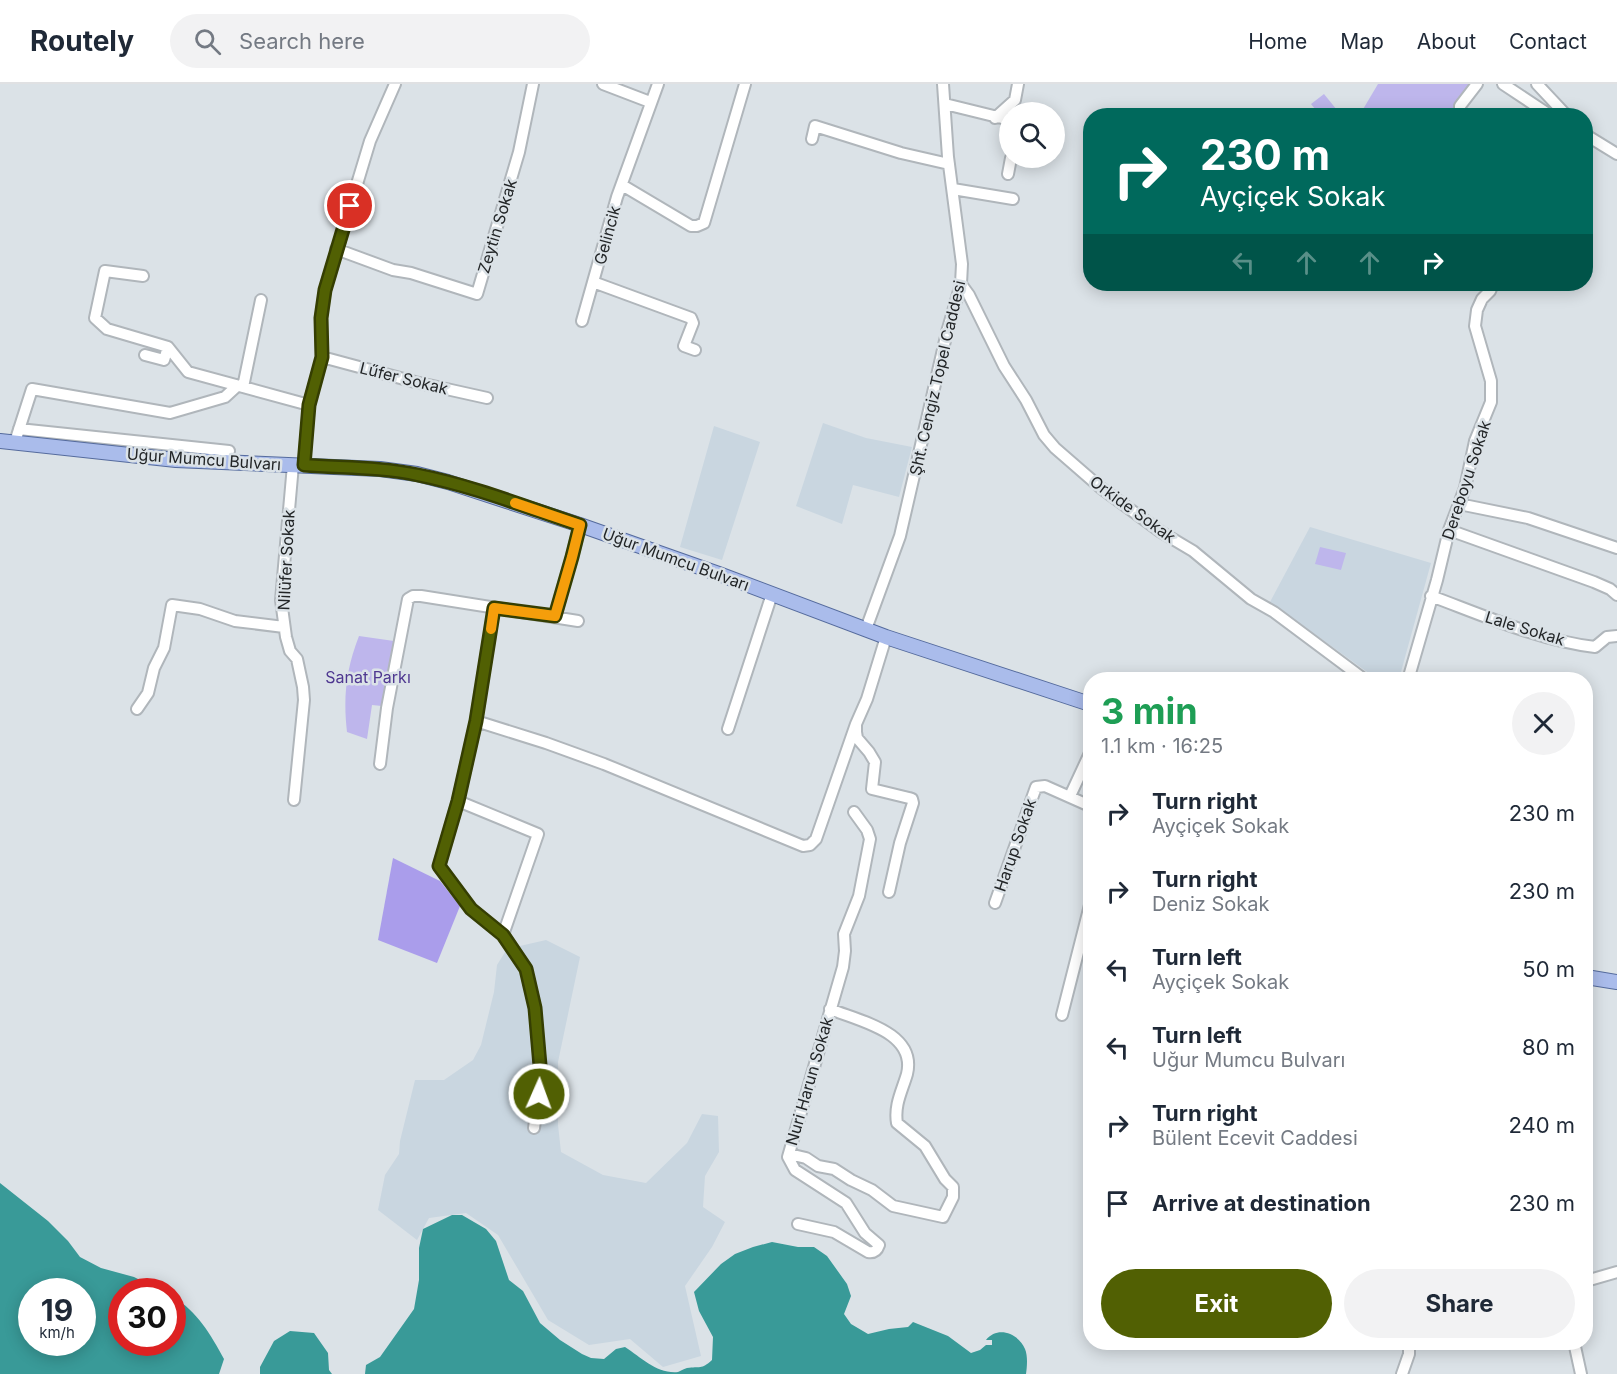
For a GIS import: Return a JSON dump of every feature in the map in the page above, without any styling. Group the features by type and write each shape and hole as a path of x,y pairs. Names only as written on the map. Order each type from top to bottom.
{"main road":[{"name":"Uğur Mumcu Bulvarı","path":"0,441 17,435 176,460 380,469 417,474 580,525 886,638 1083,702"},
{"path":"1593,978 1617,982"}],"street":[{"name":"Nilüfer Sokak","path":"294,800 304,699 297,659 290,651 284,627 281,600 298,465 309,405 322,357 321,318 325,290 370,141 395,84"},
{"name":"Zeytin Sokak","path":"336,249 393,270 477,294 519,152 533,84"},
{"path":"603,84 650,102"},
{"name":"Gelincik","path":"658,84 622,185 593,282 691,318 693,323 684,346 695,350"},
{"path":"622,185 691,226 704,223 746,84"},
{"name":"Şht. Cengiz Topel Caddesi","path":"866,629 900,536 947,332 961,284 962,264 949,164 943,84"},
{"path":"995,118 1015,100 1018,84"},
{"path":"1460,108 1477,84"},
{"path":"1503,84 1539,108"},
{"path":"1537,84 1560,108"},
{"path":"945,104 999,119"},
{"path":"812,140 815,126 901,153 949,164"},
{"path":"1593,139 1617,154"},
{"path":"1008,174 1009,168"},
{"path":"952,189 1013,199"},
{"path":"143,276 105,271 95,318 107,329 168,347 188,372 309,405"},
{"path":"582,321 593,282"},
{"name":"Orkide Sokak","path":"961,284 969,295 1004,366 1026,400 1044,435 1055,448 1101,488 1161,532 1193,551 1251,599 1274,612 1354,672"},
{"name":"Dereboyu Sokak","path":"1410,672 1449,530 1465,488 1475,441 1491,402 1491,381 1475,326 1477,310 1482,299 1490,291"},
{"path":"229,452 17,435 32,389 170,413 225,397 240,386 261,300"},
{"path":"145,355 164,360 168,347"},
{"name":"Lűfer Sokak","path":"322,357 487,399"},
{"path":"1459,504 1528,518 1617,548"},
{"path":"555,616 580,525"},
{"path":"1449,530 1594,582 1617,595"},
{"path":"728,729 772,594"},
{"path":"380,764 387,708 408,599 421,596 578,621"},
{"name":"Lale Sokak","path":"1431,596 1518,628 1583,646 1595,647 1607,637 1617,636"},
{"path":"137,709 148,693 154,668 164,648 172,605 200,609 235,621 284,627"},
{"path":"494,608 476,721 458,801 439,866 471,909 503,935 526,969 535,1008 541,1077 534,1128"},
{"path":"476,721 604,764 803,846 810,845 816,839 837,784 886,638"},
{"path":"856,724 857,738 875,762 872,789 912,799 913,803 900,843 889,892"},
{"path":"1083,768 1070,796 1083,802"},
{"name":"Harup Sokak","path":"995,903 1034,790 1045,786 1070,796"},
{"path":"458,801 538,834 503,935"},
{"name":"Nuri Harun Sokak","path":"798,1224 834,1232 868,1252 873,1253 878,1250 879,1245 865,1233 846,1203 795,1170 788,1157 843,967 844,934 860,896 870,839 867,830 854,812"},
{"path":"1062,1015 1083,932"},
{"name":"Nuri Harun Sokak","path":"789,1154 806,1158 818,1166 834,1169 872,1190 893,1206 930,1216 943,1218 953,1197 953,1187 945,1179 925,1146 897,1123 896,1106 908,1071 906,1052 898,1039 885,1031 830,1009"},
{"path":"1593,1279 1617,1272"},
{"path":"1402,1374 1409,1350"},
{"path":"1576,1350 1581,1374"}],"shaded area":[{"path":"823,423 866,438 912,447 899,497 853,485 842,524 796,506"},
{"path":"714,426 760,442 722,560 680,547"},
{"path":"1310,527 1431,563 1401,672 1367,672 1270,602"},
{"path":"393,858 440,881 460,906 437,963 378,940"},
{"path":"546,940 580,957 558,1062 558,1125 561,1152 603,1175 646,1183 687,1143 702,1114 718,1116 719,1152 705,1176 703,1207 725,1222 712,1247 685,1286 701,1356 663,1367 630,1339 589,1345 548,1320 498,1235 466,1213 429,1218 417,1240 378,1210 385,1175 399,1154 415,1080 444,1080 473,1060 481,1045 494,992 497,965 507,949"}],"green space":[{"path":"1378,84 1471,84 1456,108 1364,108"},
{"path":"1324,94 1335,108 1314,108 1311,104"},
{"path":"1320,547 1346,553 1341,570 1315,564"},
{"name":"Sanat Parkı","path":"359,636 394,641 382,706 372,705 367,739 347,732 348,672"}],"water":[{"path":"0,1183 48,1221 80,1257 101,1268 136,1278 108,1278 108,1356 186,1356 186,1306 196,1316 224,1359 219,1374 0,1374"},
{"path":"452,1215 462,1215 486,1229 496,1241 509,1280 523,1291 540,1323 560,1340 591,1358 604,1359 616,1349 625,1347 656,1368 670,1372 705,1365 712,1360 713,1337 699,1311 694,1292 721,1264 735,1254 772,1242 798,1247 814,1247 827,1256 847,1284 851,1296 844,1314 851,1324 868,1334 908,1327 913,1322 948,1336 971,1353 986,1345 992,1345 992,1340 986,1340 991,1335 1008,1333 1018,1339 1025,1349 1026,1374 365,1374 366,1365 380,1357 414,1309 419,1280 419,1248 423,1229"},
{"path":"290,1331 314,1333 328,1353 329,1370 332,1374 260,1374 260,1367 274,1341"}],"slow traffic":[{"path":"491,629 494,608 555,616 580,525 515,503"}],"route":[{"path":"350,206 325,290 321,318 322,357 309,405 304,465 380,469 417,474 580,525 555,616 494,608 476,721 458,801 439,866 453,888 471,909 503,935 526,969 535,1008 541,1077 539,1094"}]}
